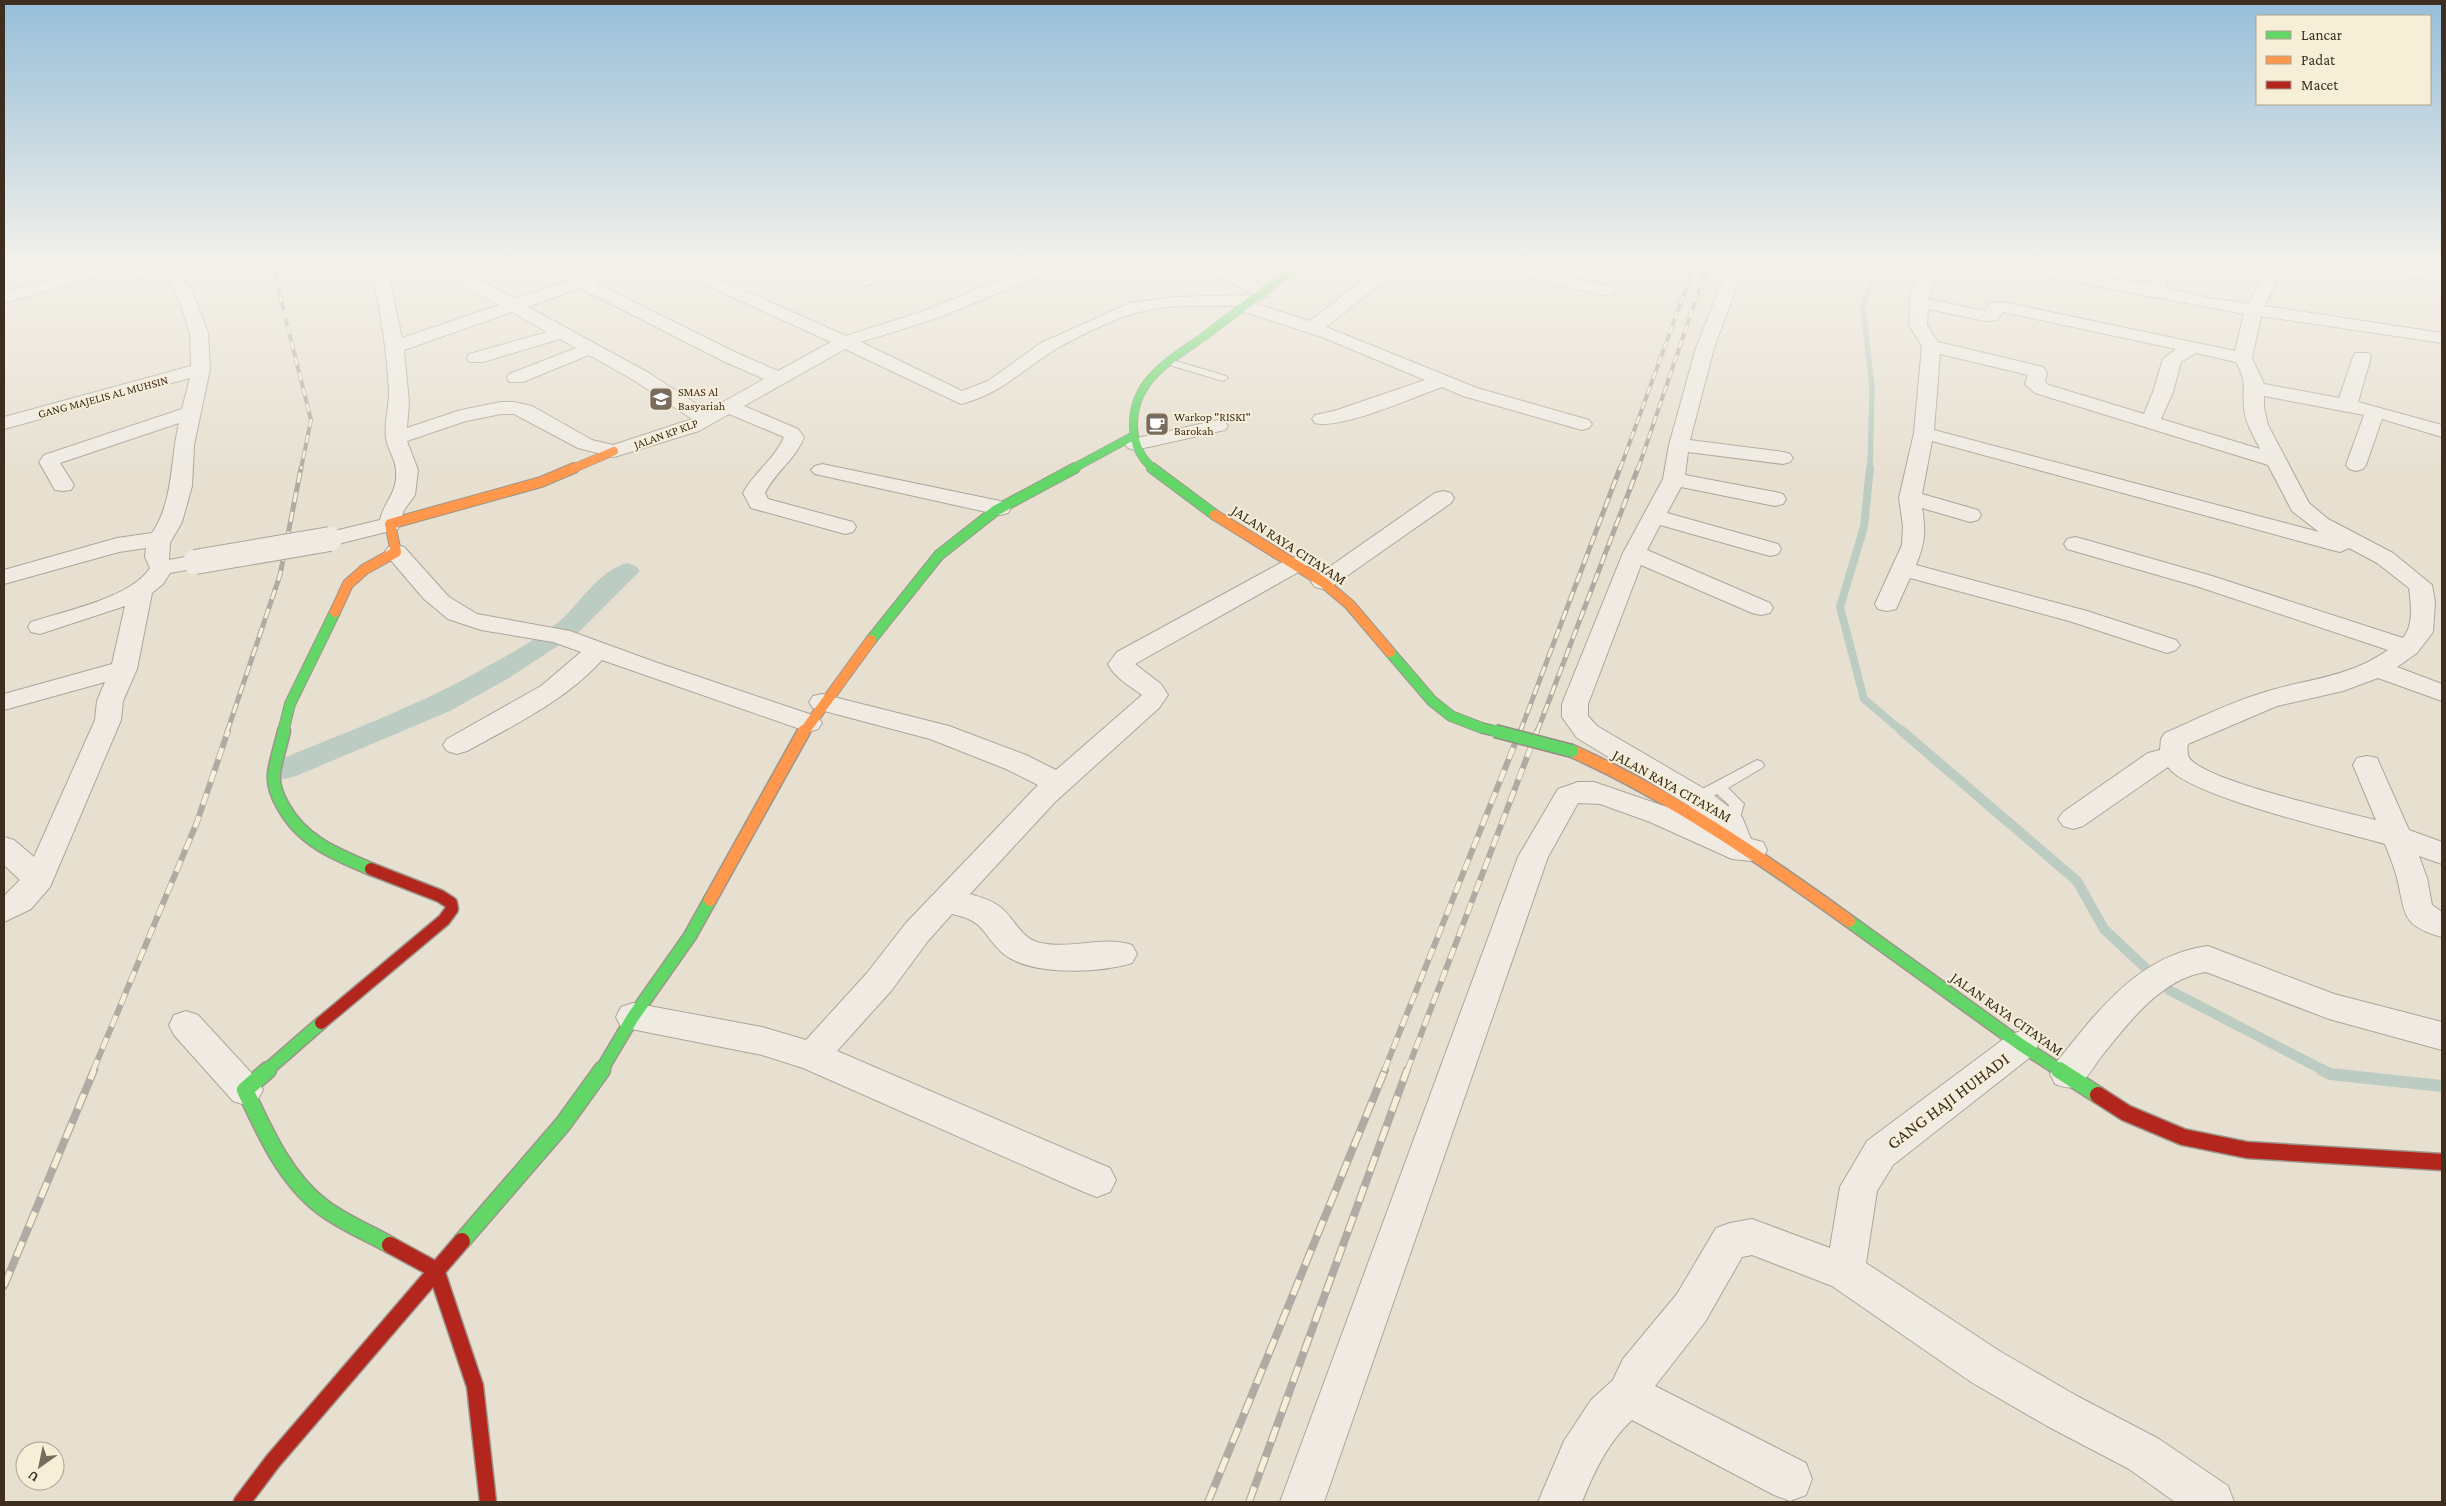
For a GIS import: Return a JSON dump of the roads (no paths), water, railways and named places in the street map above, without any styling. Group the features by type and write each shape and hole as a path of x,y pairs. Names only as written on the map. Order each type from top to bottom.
{"street":[{"path":"162,568 158,562 156,551 160,539 171,522 181,486 184,445 201,369 199,334"},
{"path":"392,334 399,402 396,438 407,470 407,481 404,495 393,509 390,524 396,552 438,601 458,614 485,622 540,630 596,650 816,713 939,732 1016,762 1058,783"},
{"path":"394,347 431,334"},
{"path":"476,358 558,334"},
{"path":"564,334 642,377 706,419"},
{"path":"685,334 778,378"},
{"path":"827,334 961,398 995,385 1047,347 1074,334"},
{"name":"JALAN KP KLP","path":"396,438 469,414 501,408 514,408 526,410 585,444 614,451 692,427 844,342 868,334"},
{"path":"1134,440 1136,403 1147,383 1169,362 1206,334"},
{"path":"1328,334 1470,392 1582,424"},
{"path":"1302,1502 1533,857 1568,796 1578,792 1586,792 1609,796 1660,815 1732,848 1740,838 1708,793 1588,732 1575,717 1575,704 1634,553 1674,479 1679,445 1710,334"},
{"path":"1887,604 1913,545 1914,526 1910,498 1924,433 1931,346 1924,334"},
{"path":"2129,334 2243,358"},
{"path":"2248,334 2243,358 2253,377 2255,388 2254,408 2258,426 2300,506 2320,524 2385,558 2420,585 2423,602 2420,632 2408,648 2378,669 2334,685 2270,699 2175,739 2172,748 2174,757 2184,769 2202,780 2396,837 2442,853"},
{"path":"2417,334 2442,338"},
{"path":"1931,346 2036,371 2038,372 2035,384 2042,389 2276,460"},
{"path":"2150,422 2163,392 2172,360 2192,348"},
{"path":"516,378 589,349"},
{"path":"2346,405 2362,357"},
{"name":"GANG MAJELIS AL MUHSIN","path":"4,423 201,369"},
{"path":"1322,419 1337,417 1441,381"},
{"path":"2255,388 2375,411 2442,431"},
{"path":"730,407 791,433 794,437 779,460 756,488 754,493 759,503 845,527"},
{"path":"2356,465 2375,411"},
{"path":"63,485 49,462 51,460 192,412"},
{"path":"242,1502 273,1461 563,1124 594,1083 633,1017 690,936 816,713 939,555 1000,508 1134,440 1218,426"},
{"path":"1924,433 2385,558"},
{"name":"JALAN RAYA CITAYAM","path":"1134,440 1138,452 1151,468 1204,509 1296,564 1323,582 1350,605 1416,684 1432,701 1452,716 1482,728 1572,751 1618,770 1740,838 2021,1045 2126,1113 2183,1137 2247,1150 2442,1162"},
{"path":"1679,445 1783,458"},
{"path":"40,627 118,601 142,590 155,579 162,568 330,539 390,524 541,482 614,451"},
{"path":"822,470 1000,508"},
{"path":"1674,479 1775,499"},
{"path":"1323,582 1442,498"},
{"path":"1910,498 1970,515"},
{"path":"1653,516 1770,549"},
{"path":"4,577 117,544 160,539"},
{"path":"2075,544 2204,581 2408,648"},
{"path":"245,1090 338,1008 430,933 452,909 451,903 440,896 340,856 313,842 291,821 277,795 274,774 290,704 348,584 365,569 396,552"},
{"path":"1634,553 1762,608"},
{"path":"812,1056 879,982 917,932 1058,783 1150,702 1155,695 1152,690 1123,668 1121,664 1126,658 1296,564"},
{"path":"1904,568 2078,616 2167,645"},
{"path":"4,910 20,901 39,879 108,720 110,701 124,669 142,590"},
{"path":"457,745 560,685 585,666 596,650"},
{"path":"4,702 124,669"},
{"path":"2378,669 2442,693"},
{"path":"2073,818 2158,760 2174,757"},
{"path":"2367,765 2412,879 2415,907 2424,917 2442,926"},
{"path":"4,848 39,879"},
{"path":"946,901 983,911 993,920 1009,941 1023,950 1041,956 1074,957 1121,954"},
{"path":"2067,1074 2117,1012 2170,969 2196,958 2208,959 2329,1006 2442,1036"},
{"path":"633,1017 762,1042 812,1056 1097,1180"},
{"path":"186,1024 245,1090 258,1119 307,1194 319,1205 436,1270 475,1386 488,1502"},
{"name":"GANG HAJI HUHADI","path":"1845,1272 1859,1187 1880,1153 2021,1045"},
{"path":"1560,1502 1579,1456 1606,1415 1628,1395 1638,1374 1691,1308 1730,1241 1752,1238 1845,1272 1986,1367 2062,1411 2144,1454 2212,1502"},
{"path":"1628,1395 1790,1479"}],"lane":[{"path":"1169,362 1223,378"},
{"path":"1708,793 1757,765"}],"waterway":[{"path":"1866,334 1872,387 1870,469"},
{"path":"1870,468 1864,527 1840,607 1864,699 1903,732"},
{"path":"285,769 440,704 499,672 570,626 607,588 627,571"},
{"path":"1902,731 2077,881 2104,929 2169,990 2325,1071"},
{"path":"2322,1070 2330,1074 2442,1086"}],"railway":[{"path":"290,334 311,420 301,469"},
{"path":"1620,469 1669,334"},
{"path":"1638,469 1684,334"},
{"path":"227,732 280,575 301,468"},
{"path":"1520,732 1620,468"},
{"path":"1537,732 1638,468"},
{"path":"93,1071 197,822 228,731"},
{"path":"1384,1071 1520,731"},
{"path":"1407,1071 1537,731"},
{"path":"4,1286 94,1070"},
{"path":"1208,1502 1385,1070"},
{"path":"1249,1502 1407,1070"}],"place":[{"name":"SMAS Al Basyariah","path":"661,399"},
{"name":"Warkop \"RISKI\" Barokah","path":"1157,424"}]}
